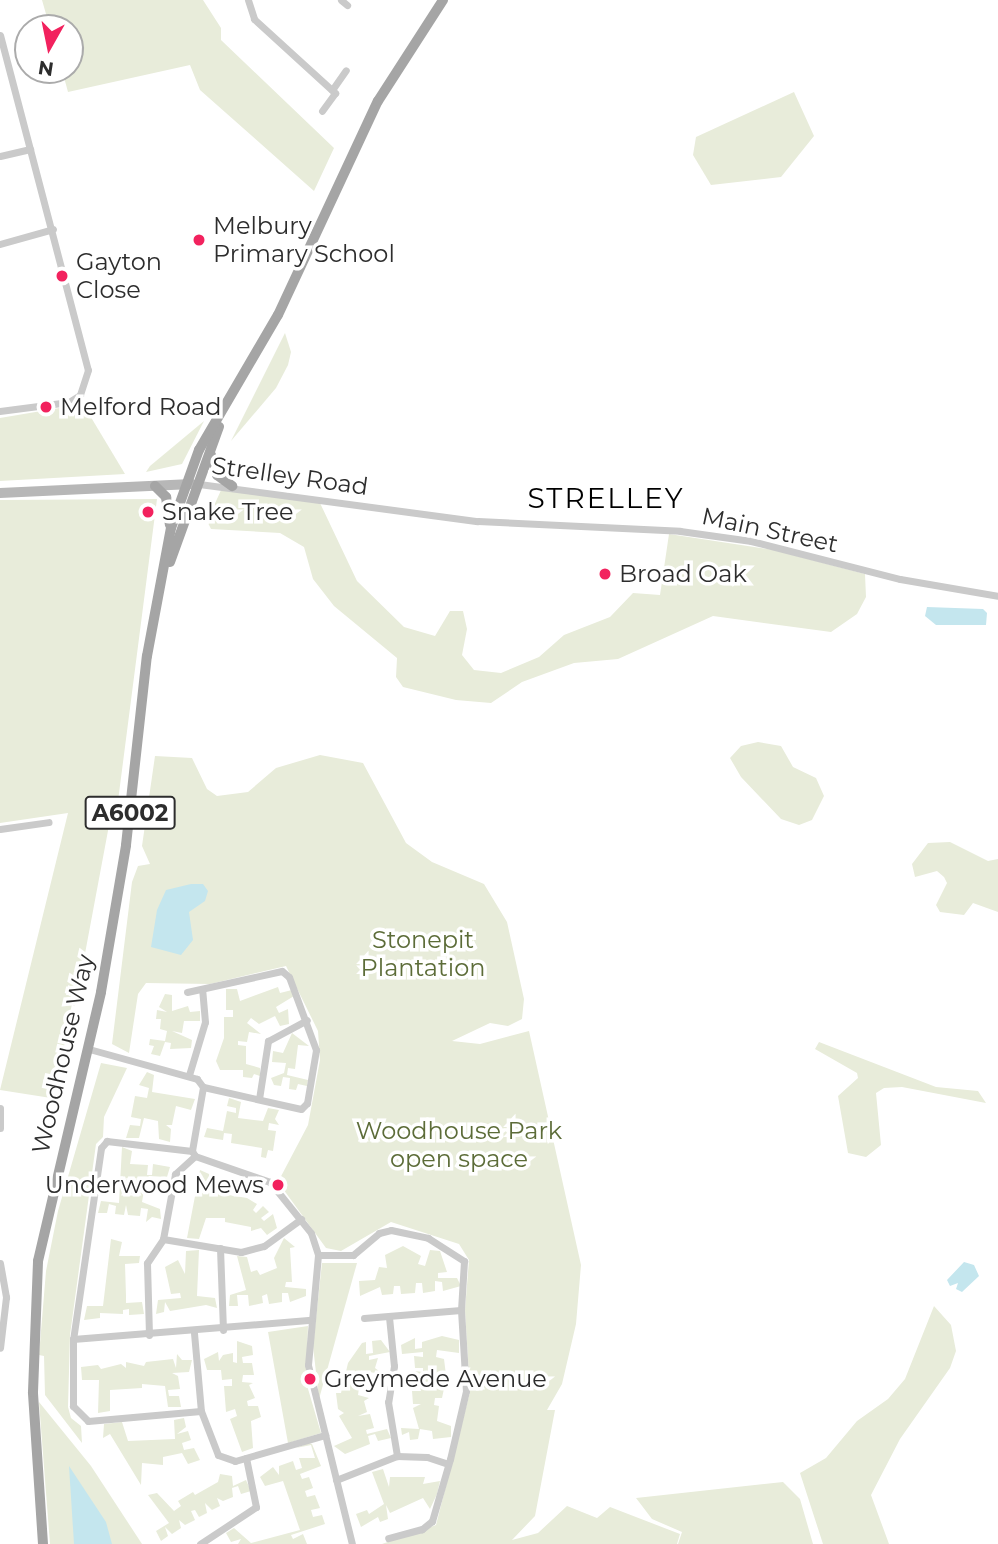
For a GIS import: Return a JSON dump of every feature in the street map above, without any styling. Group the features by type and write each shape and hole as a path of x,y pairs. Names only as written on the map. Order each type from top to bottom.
{"main road":[{"name":"A6002","path":"185,484 199,450 222,417 278,315 378,101 443,0"},
{"name":"A6002","path":"199,484 222,417"},
{"path":"211,455 217,475 232,486"},
{"name":"Woodhouse Way","path":"43,1544 33,1392 38,1261 89,1049 126,845 148,656 164,575 170,527 185,484"},
{"name":"Strelley Road","path":"0,494 199,484"},
{"name":"Woodhouse Way","path":"164,575 199,484"},
{"name":"A6002","path":"155,486 166,497 170,527"}],"street":[{"path":"248,0 254,19 335,93 322,111"},
{"path":"0,34 87,360 86,386 69,402 0,411"},
{"path":"332,90 346,70"},
{"path":"0,156 30,149"},
{"path":"0,244 53,229"},
{"name":"Strelley Road","path":"199,484 232,486 447,518"},
{"name":"Main Street","path":"447,518 612,524 702,534 751,541 900,579 998,596"},
{"path":"0,829 49,822"},
{"path":"89,1049 189,1075 203,1087 306,1107 316,1050 289,977 282,971 187,992"},
{"path":"189,1075 205,1022 202,990"},
{"path":"259,1099 268,1041 307,1020"},
{"path":"149,1335 146,1263 163,1239 175,1174 194,1154 203,1087"},
{"path":"0,1108 0,1128"},
{"path":"201,1411 88,1421 73,1406 73,1339 101,1148 107,1141 194,1154 270,1182 301,1219 318,1255 308,1365 352,1534 352,1544"},
{"path":"163,1239 241,1252 258,1248 301,1219"},
{"path":"318,1255 353,1255 379,1233 391,1230 428,1238 464,1261 461,1310 466,1391 448,1464 432,1521 388,1538"},
{"path":"220,1248 223,1330"},
{"path":"0,1263 6,1297 0,1348"},
{"path":"364,1318 461,1310"},
{"path":"389,1317 394,1366 388,1402 397,1456"},
{"path":"73,1339 194,1333 311,1320"},
{"path":"194,1333 201,1411 218,1455 235,1461 325,1435"},
{"path":"336,1480 397,1456 427,1457 448,1464"},
{"path":"204,1543 256,1507 246,1458"},
{"path":"352,1534 359,1544"}],"green space":[{"path":"42,0 203,0 221,28 221,40 334,148 314,191 200,90 190,65 68,92 66,84 84,84 84,14 46,14"},
{"path":"794,92 814,136 781,177 711,185 693,155 696,137"},
{"path":"285,333 291,352 288,365 276,388 231,441"},
{"path":"83,404 125,474 0,481 0,418"},
{"path":"204,421 182,464 146,472 150,466"},
{"path":"222,488 320,503 357,581 404,627 435,636 450,611 463,611 467,629 462,655 474,670 501,673 539,657 564,635 610,617 633,593 660,595 669,534 774,550 865,574 866,597 857,614 831,632 713,616 618,659 574,663 522,682 491,703 456,700 403,687 396,677 397,658 334,606 313,579 304,547 280,533 211,529 207,521"},
{"path":"157,499 118,801 113,804 78,991 51,1098 0,1090 68,813 0,823 0,500"},
{"path":"758,742 781,746 793,767 816,778 824,796 812,820 799,825 781,819 741,777 730,758 741,746"},
{"name":"Woodhouse Park open space","path":"320,755 363,763 406,843 432,862 484,884 507,922 524,999 522,1019 508,1026 490,1023 452,1041 480,1044 529,1031 581,1265 576,1324 562,1384 547,1410 555,1410 535,1516 512,1540 538,1533 567,1506 597,1518 610,1507 680,1534 677,1544 382,1544 436,1525 470,1392 465,1310 469,1260 459,1244 391,1222 341,1251 326,1248 278,1182 308,1125 320,1060 318,1031 286,966 210,984 146,983 138,994 129,1053 112,1044 132,882 138,866 150,864 142,846 155,756 192,758 207,789 217,796 248,792 276,768"},
{"path":"950,842 988,861 998,859 998,912 973,903 964,915 940,912 936,905 947,883 944,877 937,871 915,877 912,864 928,843"},
{"path":"278,987 280,993 292,990 294,996 276,1007 279,1013 288,1009 289,1024 280,1026 275,1016 259,1024 251,1018 247,1023 261,1034 249,1032 247,1042 238,1041 238,1045 246,1046 246,1064 260,1068 260,1076 254,1074 252,1078 243,1077 243,1070 220,1070 216,1061 224,1038 224,1017 233,1017 233,1010 226,1010 226,989 237,989 240,1001"},
{"path":"165,994 172,995 172,1011 188,1006 190,1012 200,1011 200,1021 184,1021 182,1033 172,1031 192,1040 191,1048 170,1049 171,1043 165,1042 160,1056 151,1054 154,1046 149,1045 150,1039 165,1041 167,1031 160,1029 161,1019 156,1019 157,1010 167,1012 159,1007"},
{"path":"292,1033 309,1046 298,1045 295,1069 288,1068 287,1075 308,1080 307,1086 298,1084 296,1090 289,1089 290,1078 283,1077 281,1086 274,1085 271,1078 284,1073 286,1063 272,1062 273,1051 283,1053"},
{"path":"819,1042 936,1087 978,1091 986,1103 902,1087 884,1088 876,1093 881,1145 866,1157 848,1153 838,1096 858,1078 857,1073 815,1049"},
{"path":"101,1063 127,1068 104,1117 103,1137 96,1144 70,1335 68,1407 71,1418 81,1426 82,1443 45,1395 44,1356 39,1355 46,1271 58,1211"},
{"path":"147,1072 154,1075 152,1092 195,1099 191,1110 176,1106 172,1125 166,1125 171,1129 170,1142 159,1139 158,1121 144,1118 139,1138 126,1138 130,1125 140,1126 141,1119 131,1117 135,1096 147,1098 149,1088 139,1085"},
{"path":"229,1098 241,1102 238,1118 263,1121 268,1108 279,1110 275,1119 279,1125 269,1123 268,1130 276,1131 273,1151 268,1150 266,1158 261,1157 262,1148 231,1143 232,1134 224,1133 223,1140 204,1137 207,1128 223,1131 227,1111 236,1113 236,1108 227,1106"},
{"path":"122,1147 132,1151 130,1164 148,1165 147,1175 152,1175 153,1164 170,1167 167,1177 149,1176 145,1184 142,1202 160,1209 161,1219 152,1217 146,1222 148,1209 141,1208 140,1216 128,1215 126,1205 124,1215 115,1214 116,1206 109,1204 107,1213 98,1213 101,1201 119,1203"},
{"path":"200,1170 209,1174 211,1192 247,1198 257,1204 253,1210 256,1213 263,1206 269,1212 261,1218 264,1221 273,1214 277,1228 267,1235 261,1228 251,1231 251,1227 225,1222 225,1218 206,1218 199,1239 187,1238"},
{"path":"284,1238 295,1247 290,1248 292,1282 286,1282 285,1287 306,1289 306,1296 290,1302 288,1293 282,1293 282,1302 269,1304 267,1294 262,1296 263,1303 249,1306 248,1295 237,1295 238,1306 229,1306 230,1295 246,1290 237,1256 247,1257 251,1272 257,1270 260,1275 277,1268 274,1258"},
{"path":"111,1239 122,1242 119,1256 140,1256 139,1263 125,1264 126,1303 142,1302 144,1314 129,1315 129,1309 123,1310 123,1314 100,1313 100,1318 84,1320 87,1306 103,1306"},
{"path":"403,1246 421,1256 418,1264 425,1266 430,1250 440,1251 447,1272 438,1273 438,1278 457,1278 461,1286 443,1291 442,1282 435,1281 435,1291 423,1293 422,1283 416,1283 415,1293 401,1294 400,1286 394,1286 393,1294 382,1295 380,1287 360,1296 359,1281 375,1280 379,1267 387,1268 385,1255"},
{"path":"199,1250 197,1296 215,1298 217,1308 206,1305 170,1311 165,1302 164,1312 156,1314 158,1300 181,1298 180,1293 171,1294 165,1267 178,1260 185,1274 186,1251"},
{"path":"322,1263 357,1263 319,1399 313,1346"},
{"path":"934,1306 951,1325 956,1351 950,1368 900,1439 871,1495 889,1544 823,1544 800,1473 826,1458 857,1421 888,1399 905,1379"},
{"path":"308,1326 306,1382 321,1433 288,1443 268,1332"},
{"path":"442,1336 459,1340 459,1353 437,1350 436,1357 444,1359 446,1375 437,1375 436,1382 445,1384 442,1398 435,1398 434,1405 439,1406 437,1421 451,1426 451,1437 433,1439 432,1431 420,1429 418,1439 410,1440 409,1432 402,1435 401,1428 419,1429 413,1408 421,1404 413,1404 412,1391 421,1391 415,1371 423,1372 423,1368 415,1368 414,1356 423,1357 423,1352 402,1354 401,1345 415,1338 415,1349 422,1348 422,1342"},
{"path":"381,1340 390,1352 369,1356 369,1360 378,1358 375,1368 383,1374 362,1371 370,1376 368,1389 359,1388 358,1395 369,1398 364,1401 367,1412 358,1416 370,1414 374,1428 366,1430 367,1434 387,1429 391,1438 378,1441 375,1434 368,1436 370,1444 345,1454 334,1446 352,1438 339,1416 344,1413 338,1409 336,1393 341,1393 348,1363 362,1343 366,1342 366,1354 373,1353 372,1341"},
{"path":"237,1341 252,1346 253,1355 242,1357 243,1363 252,1363 254,1375 243,1375 242,1382 253,1383 249,1385 255,1398 247,1401 248,1406 258,1406 261,1417 251,1421 253,1448 242,1452 230,1419 237,1416 235,1409 226,1412 224,1386 232,1386 232,1379 222,1380 221,1370 207,1370 204,1359 218,1352 219,1361 223,1355 233,1353 233,1362 237,1363"},
{"path":"177,1354 182,1360 192,1360 189,1372 172,1373 178,1376 180,1389 168,1390 169,1396 179,1396 181,1407 168,1407 165,1386 142,1384 142,1388 110,1390 110,1411 98,1413 99,1380 82,1380 81,1367 98,1365 101,1369 121,1364 126,1368 126,1362 144,1366 146,1362 173,1359 176,1368"},
{"path":"39,1402 91,1466 142,1544 50,1544"},
{"path":"184,1418 186,1427 177,1434 188,1431 191,1440 182,1443 184,1450 194,1448 200,1460 188,1464 182,1453 163,1457 163,1465 142,1463 141,1485 110,1434 103,1438 104,1424 122,1422 128,1441 175,1439 174,1420"},
{"path":"312,1444 321,1466 300,1474 302,1479 309,1477 313,1488 305,1491 307,1497 315,1495 320,1508 311,1510 313,1517 322,1515 325,1524 291,1535 293,1539 303,1534 307,1544 238,1544 241,1539 231,1542 226,1533 234,1528 251,1543 300,1530 283,1481 265,1486 260,1477 273,1467 279,1475 279,1466 293,1461 296,1470 302,1468 299,1458 315,1458 311,1445 296,1448"},
{"path":"383,1469 389,1487 390,1477 425,1477 423,1484 440,1481 437,1494 430,1509 423,1498 390,1513 386,1505 388,1519 380,1522 378,1517 361,1527 356,1514 367,1510 369,1514 384,1504 372,1472"},
{"path":"220,1474 232,1476 233,1486 246,1480 251,1491 241,1494 238,1486 232,1488 233,1497 223,1501 217,1498 220,1506 212,1510 205,1503 207,1513 199,1517 195,1510 191,1511 195,1520 185,1525 179,1520 181,1528 172,1534 165,1527 168,1536 161,1541 156,1531 169,1523 148,1495 157,1493 174,1511 181,1506 178,1501 218,1482"},
{"path":"783,1482 800,1499 813,1544 678,1544 682,1532 652,1519 636,1498"}],"water":[{"path":"927,607 983,609 987,613 986,625 936,625 925,616"},
{"path":"203,884 208,891 205,901 189,912 193,940 181,955 151,947 157,910 166,890"},
{"path":"964,1262 974,1265 979,1276 962,1292 956,1289 958,1283 950,1286 947,1280"},
{"path":"69,1466 106,1522 112,1544 74,1544"}],"place":[{"name":"Melbury Primary School","path":"199,240"},
{"name":"Gayton Close","path":"62,276"},
{"name":"Melford Road","path":"46,407"},
{"name":"Snake Tree","path":"148,512"},
{"name":"Broad Oak","path":"605,574"},
{"name":"Underwood Mews","path":"278,1185"},
{"name":"Greymede Avenue","path":"310,1379"}],"district":[{"name":"STRELLEY","path":"606,498"}],"park label":[{"name":"Stonepit Plantation","path":"423,954"}]}
